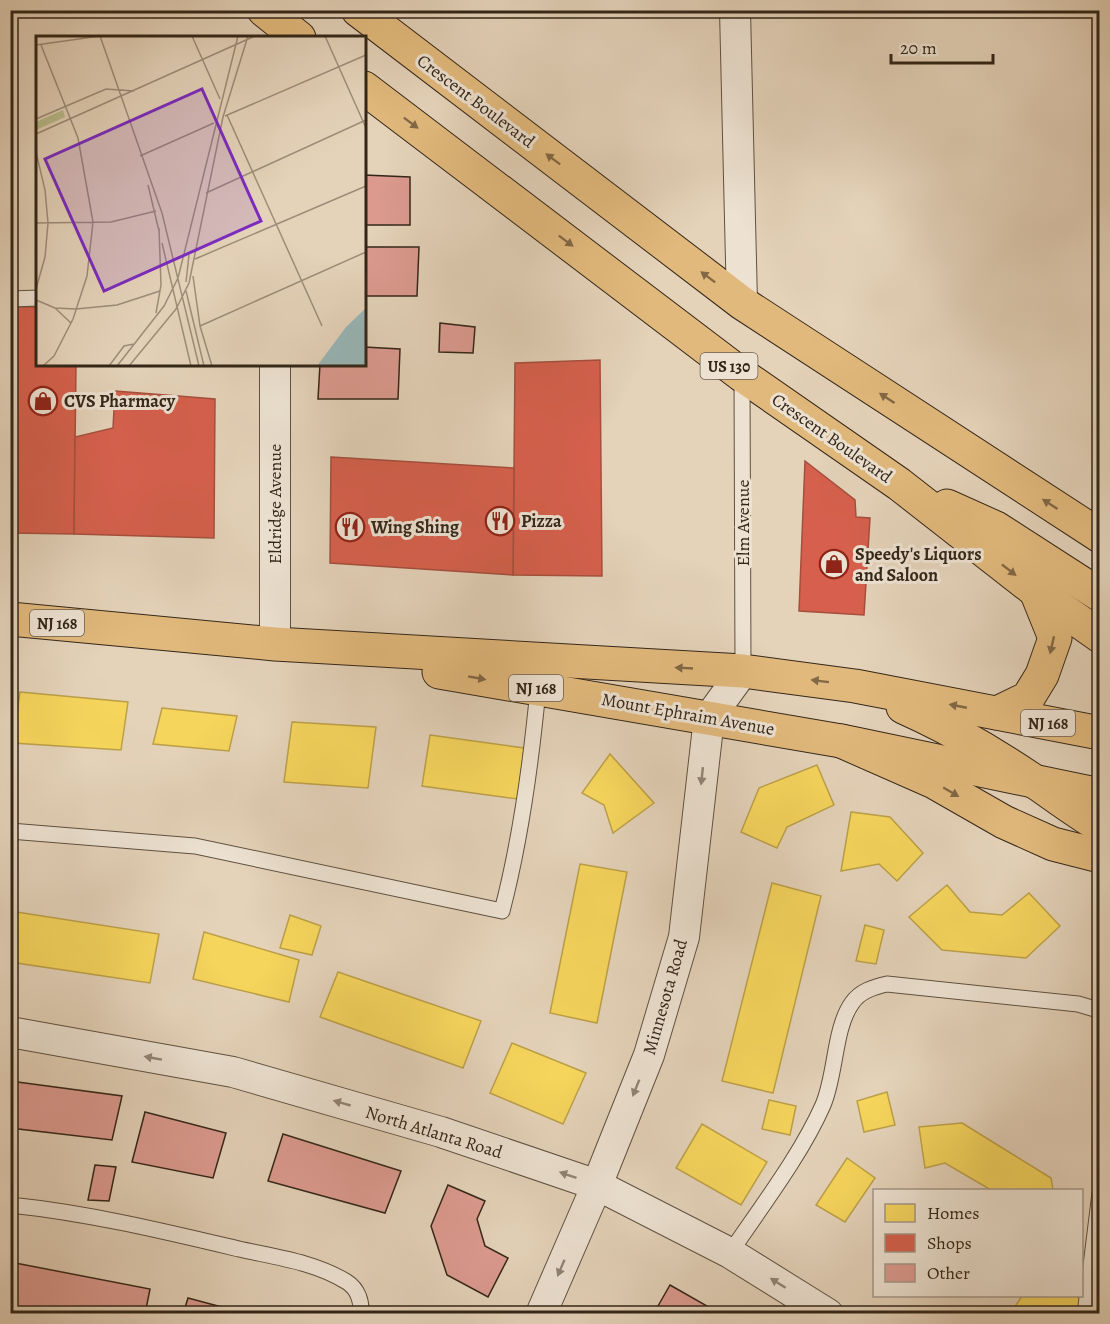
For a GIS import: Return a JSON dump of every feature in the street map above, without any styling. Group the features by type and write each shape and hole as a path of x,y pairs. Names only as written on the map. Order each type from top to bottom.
{"main road":[{"name":"Crescent Boulevard","path":"358,10 742,303 1100,536"},
{"name":"Crescent Boulevard","path":"366,90 742,375 899,484 1036,591 1100,636"},
{"path":"899,484 996,528 1100,595"},
{"path":"997,713 1028,698 1042,675 1056,638 1036,591"},
{"name":"Mount Ephraim Avenue","path":"10,618 274,644 743,671 855,686 1100,733"},
{"name":"Mount Ephraim Avenue","path":"274,644 841,741 1100,795"},
{"path":"855,686 934,721 1032,780 1073,810 1100,826"},
{"path":"841,741 934,782 1004,822 1053,844 1100,856"}],"street":[{"path":"735,10 742,303"},
{"name":"Eldridge Avenue","path":"274,644 275,366"},
{"name":"Minnesota Road","path":"541,1314 597,1185 649,1055 684,937 709,718 743,671"},
{"name":"North Atlanta Road","path":"10,1032 233,1072 441,1132 597,1185 730,1253 828,1314"}],"lane":[{"path":"10,299 36,298"},
{"name":"Elm Avenue","path":"742,375 743,671"},
{"path":"10,831 195,846 502,911 515,860 530,770 538,688"},
{"path":"730,1253 791,1161 823,1105 829,1089 843,1021 852,1002 868,989 887,984 1078,1004 1095,1009 1100,1014"},
{"path":"1085,1314 1100,1193"},
{"path":"10,1205 53,1209 156,1229 315,1266 350,1283 362,1301 361,1314"}],"building: Homes":[{"path":"20,692 128,702 121,750 13,743"},
{"path":"162,708 237,716 229,751 153,744"},
{"path":"292,722 376,727 368,788 284,782"},
{"path":"430,735 524,748 518,799 422,786"},
{"path":"610,754 654,803 613,833 604,805 582,793"},
{"path":"817,765 834,805 787,827 777,848 741,832 759,788"},
{"path":"851,812 890,817 923,853 897,881 879,864 841,871"},
{"path":"580,864 627,872 597,1023 550,1013"},
{"path":"772,883 821,896 773,1093 722,1081"},
{"path":"947,885 970,912 1002,915 1029,893 1060,926 1026,958 942,950 909,917"},
{"path":"10,911 159,934 150,983 10,962"},
{"path":"290,915 321,926 312,955 280,948"},
{"path":"865,925 884,930 876,964 856,961"},
{"path":"204,932 299,960 289,1002 193,979"},
{"path":"338,972 481,1021 463,1068 320,1017"},
{"path":"512,1043 586,1073 563,1124 490,1093"},
{"path":"887,1092 895,1125 864,1132 857,1101"},
{"path":"769,1100 796,1106 790,1135 762,1129"},
{"path":"962,1123 1051,1178 1053,1189 989,1189 945,1163 925,1168 919,1127"},
{"path":"702,1124 767,1162 741,1205 676,1168"},
{"path":"847,1158 875,1178 845,1222 816,1205"},
{"path":"1021,1297 1078,1297 1084,1300 1076,1314 1010,1314"}],"building: Shops":[{"name":"CVS Pharmacy","path":"10,307 36,307 36,366 76,366 74,534 10,533"},
{"path":"600,360 602,576 513,575 515,363"},
{"path":"115,391 215,399 214,538 74,534 75,437 113,428"},
{"path":"331,457 514,468 513,575 330,563"},
{"name":"Speedy's Liquors and Saloon","path":"805,461 855,500 856,517 870,518 864,615 799,611"}],"building: Other":[{"path":"366,175 410,177 410,225 366,225"},
{"path":"366,247 419,247 417,296 366,296"},
{"path":"440,323 475,327 473,353 439,352"},
{"path":"366,347 400,349 398,399 318,399 320,366 366,366"},
{"path":"10,1081 122,1096 112,1140 10,1128"},
{"path":"145,1112 226,1133 213,1178 132,1162"},
{"path":"283,1134 401,1171 385,1213 268,1181"},
{"path":"95,1165 116,1167 109,1201 88,1200"},
{"path":"448,1185 485,1201 477,1219 485,1246 508,1258 488,1297 447,1275 431,1226"},
{"path":"10,1262 150,1289 145,1314 10,1314"},
{"path":"670,1285 707,1306 703,1314 637,1314 658,1306"},
{"path":"188,1298 248,1314 183,1314"},
{"path":"613,1307 631,1314 611,1314"}],"place":[{"name":"CVS Pharmacy","path":"43,401"},
{"name":"Pizza","path":"500,521"},
{"name":"Wing Shing","path":"350,527"},
{"name":"Speedy's Liquors and Saloon","path":"834,564"}]}
